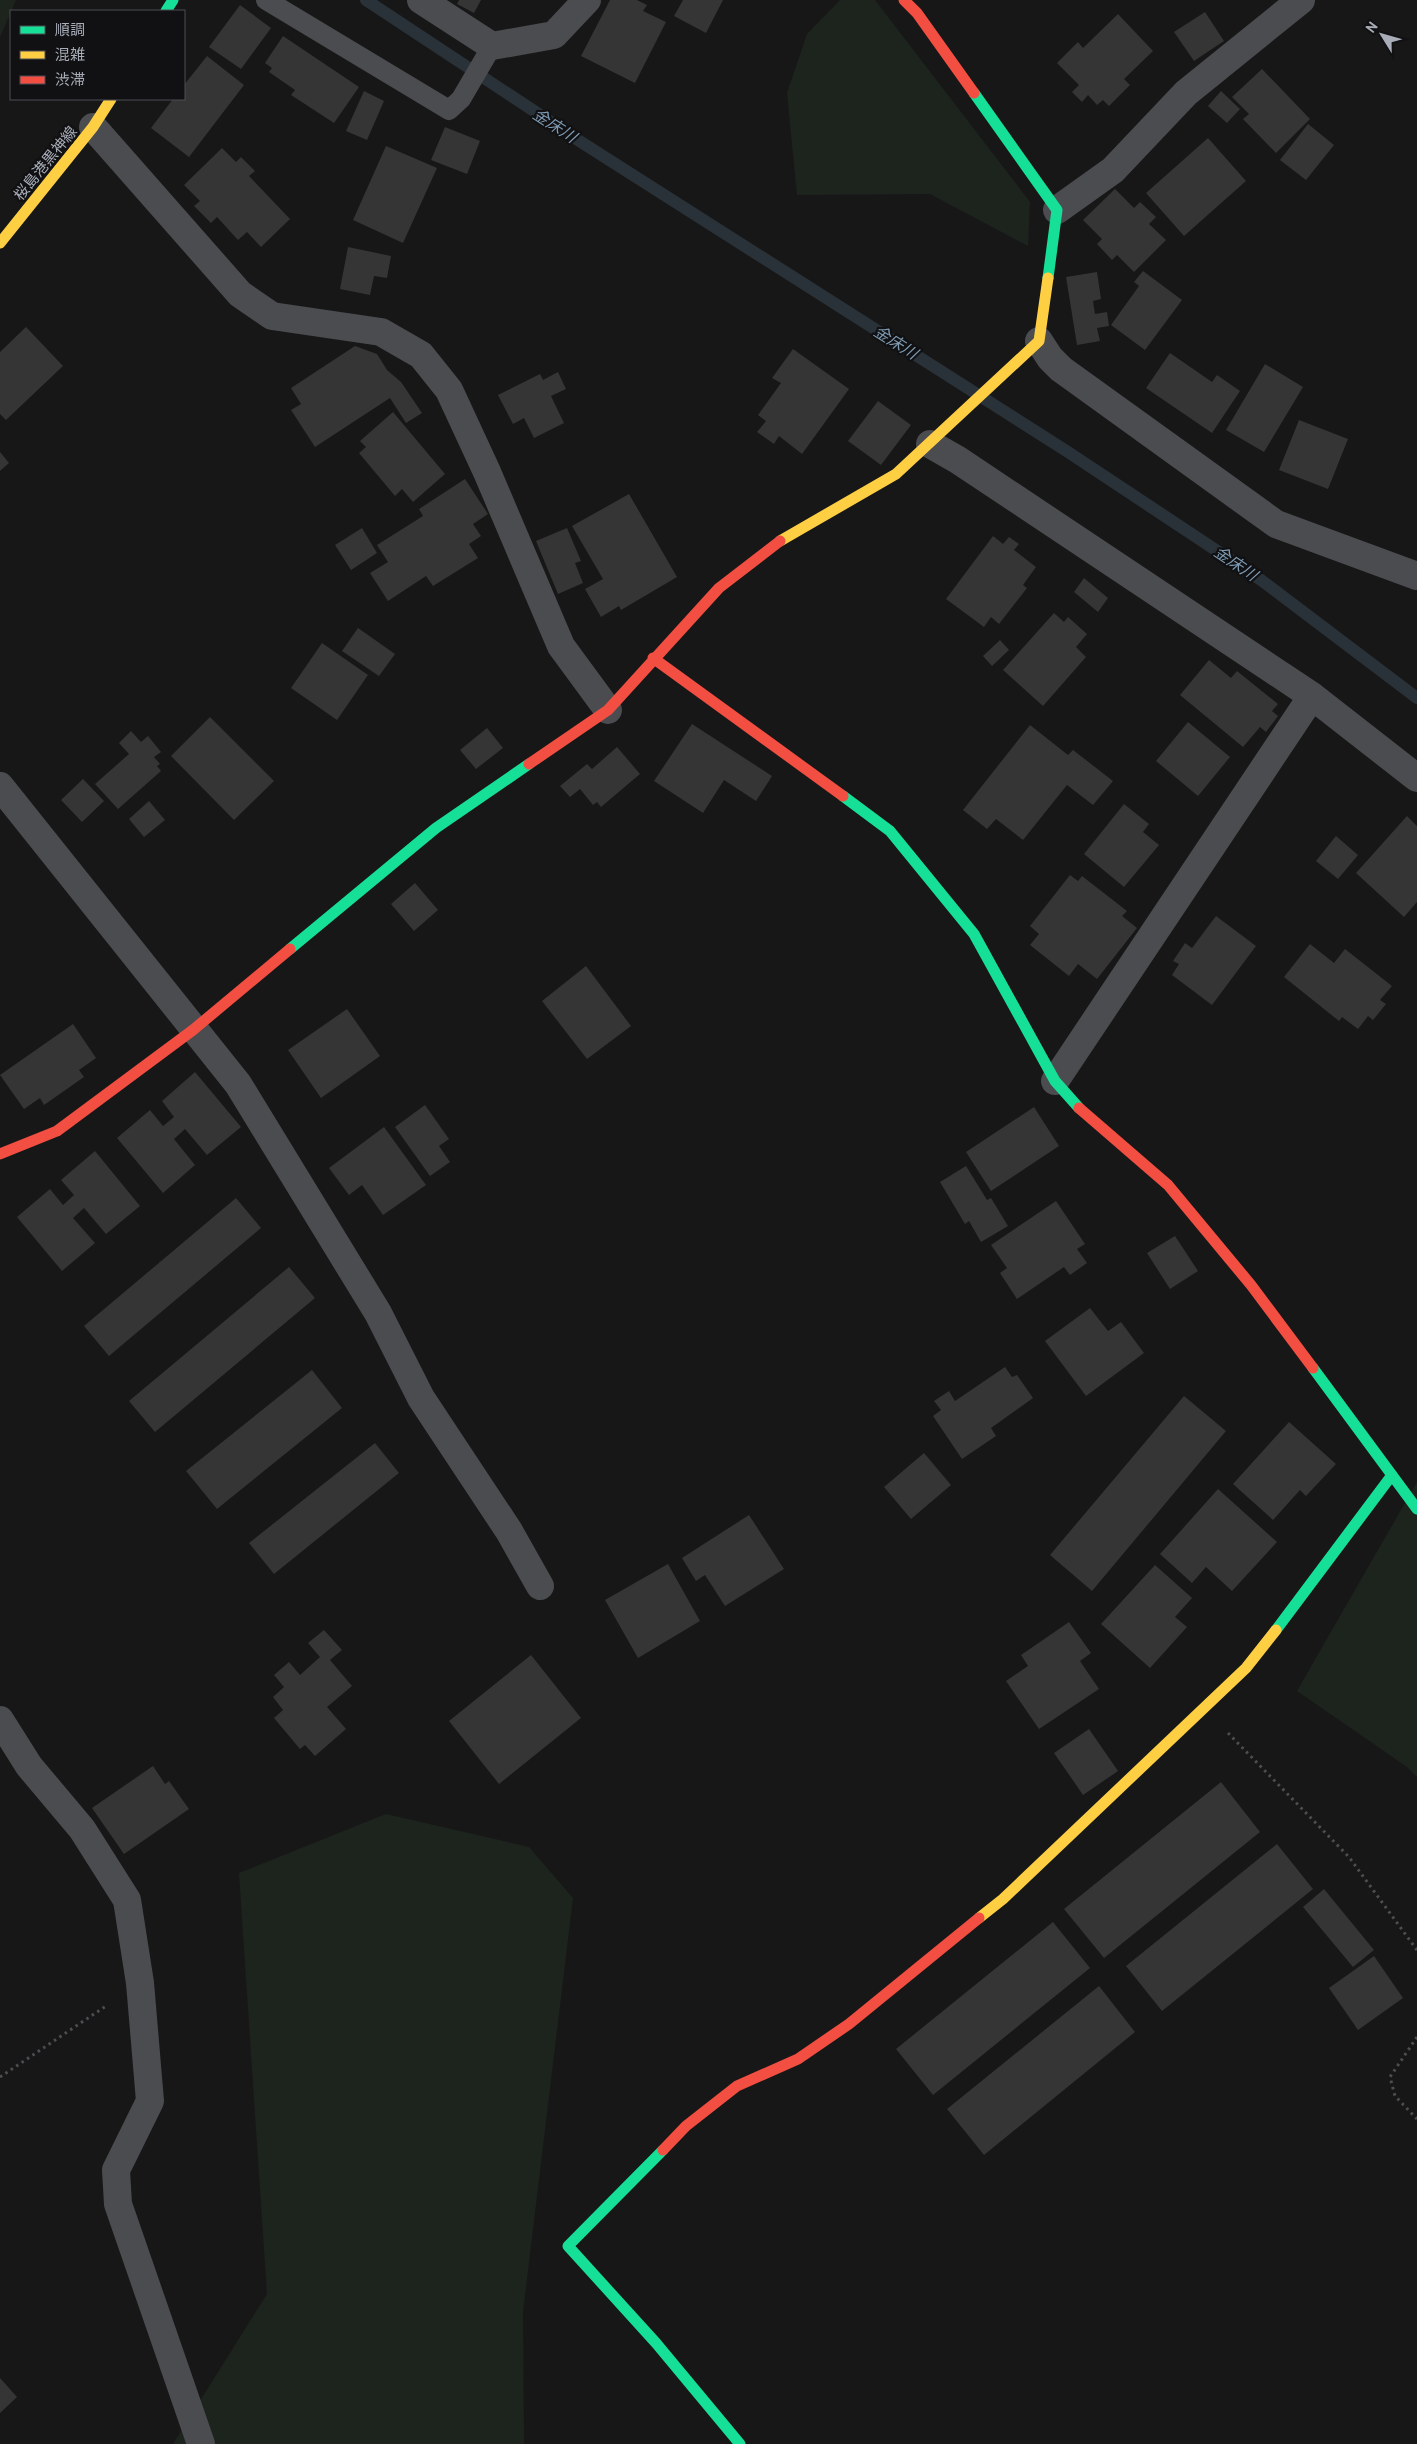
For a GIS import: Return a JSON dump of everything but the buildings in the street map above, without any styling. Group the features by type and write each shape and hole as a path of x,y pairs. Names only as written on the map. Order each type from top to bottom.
{"street":[{"path":"421,0 492,46 554,35 587,0"},
{"path":"904,0 917,13 1056,210"},
{"path":"0,1154 57,1132 193,1030 436,828 608,710 653,658 719,588 783,539 896,474 930,444 1031,349 1056,210 1113,170 1186,93 1300,0"},
{"name":"桜島港黒神線","path":"0,243 93,127 110,100"},
{"path":"93,127 240,294 248,300 272,316 381,332 421,355 449,390 487,472 561,646 608,710"},
{"path":"1031,349 1050,358 1060,369 1276,524 1417,576"},
{"path":"930,444 958,460 1312,696 1417,778"},
{"path":"653,658 763,736 890,831 974,934 1055,1081 1082,1110 1168,1186 1251,1285 1417,1509"},
{"path":"1055,1081 1312,696"},
{"path":"0,786 238,1084 378,1313 421,1398 509,1531 540,1586"},
{"path":"740,2444 696,2389 616,2296 568,2246 686,2126 737,2086 798,2059 849,2024 1003,1899 1098,1807 1205,1710 1246,1668 1392,1475"},
{"path":"0,1720 29,1766 82,1830 127,1900 140,1983 150,2101 116,2170 118,2204 201,2444"}],"lane":[{"path":"266,0 449,110 461,99 492,46"}],"path":[{"path":"1205,1710 1349,1857 1417,1950"},
{"path":"0,2077 140,1983"},
{"path":"1417,2037 1390,2077 1395,2096 1417,2119"}],"shaded area":[{"path":"0,0 16,0 10,10 0,37"},
{"path":"840,0 875,0 1030,202 1028,246 930,194 797,195 787,93 807,34"},
{"path":"1417,1482 1417,1777 1407,1767 1297,1691"},
{"path":"386,1814 529,1847 573,1898 523,2312 524,2444 173,2444 267,2294 239,1873"}],"waterway":[{"name":"金床川","path":"366,0 581,142 1068,452 1261,580 1417,698"}],"traffic: fast":[{"path":"167,10 173,0"},
{"path":"974,93 1057,210 1048,278"},
{"path":"290,949 436,828 529,764"},
{"path":"843,796 890,831 974,934 1055,1081 1079,1108"},
{"path":"1313,1368 1417,1509"},
{"path":"1276,1630 1392,1475"},
{"path":"663,2150 568,2246 656,2343 740,2444"}],"traffic: slow":[{"path":"0,243 93,127 110,100"},
{"path":"780,541 896,474 1039,341 1048,278"},
{"path":"979,1918 1003,1899 1246,1668 1276,1630"}],"traffic: jam":[{"path":"904,0 917,13 974,93"},
{"path":"529,764 608,710 719,588 780,541"},
{"path":"653,658 843,796"},
{"path":"0,1154 57,1131 193,1030 290,949"},
{"path":"1079,1108 1168,1185 1251,1285 1313,1368"},
{"path":"663,2150 686,2126 737,2086 798,2059 849,2024 979,1918"}]}
